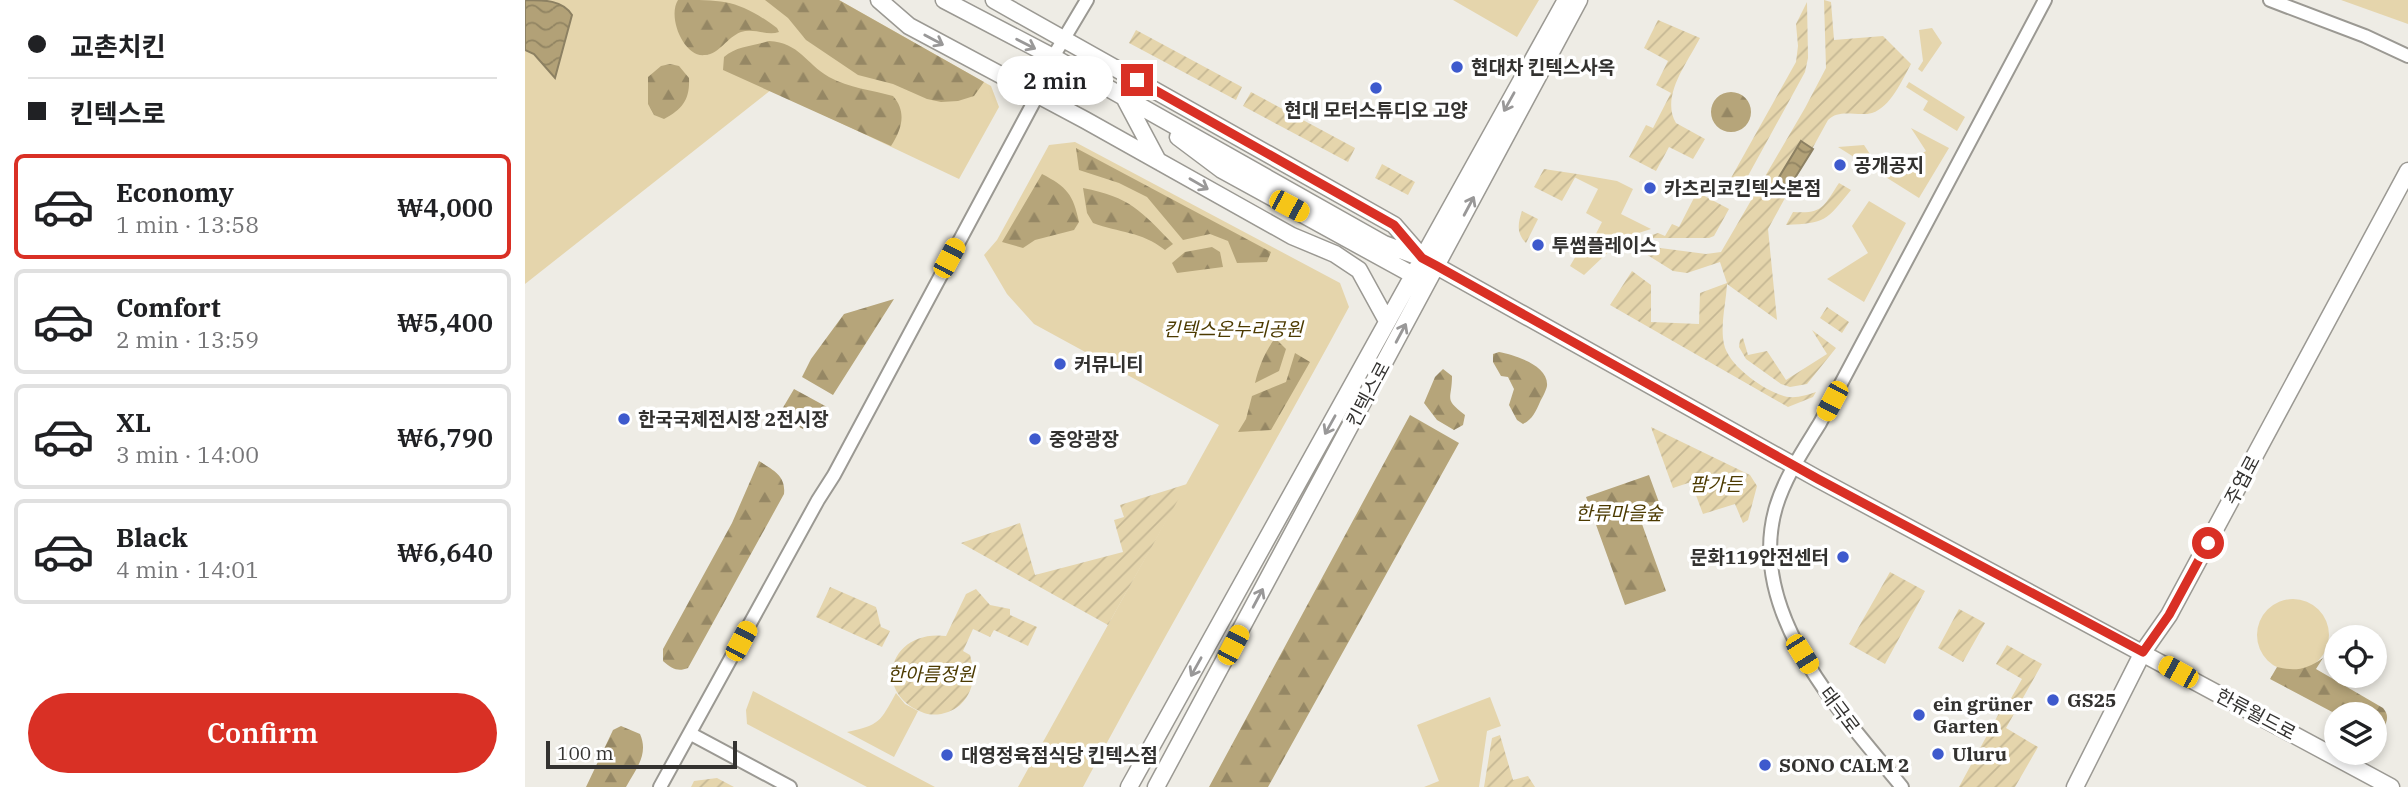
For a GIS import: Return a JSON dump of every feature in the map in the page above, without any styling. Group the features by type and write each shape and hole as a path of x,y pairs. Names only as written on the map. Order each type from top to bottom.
{"main road":[{"path":"879,0 909,26 1291,236 1335,254 1359,270 1387,321"},
{"path":"944,0 1053,57 1384,244 1422,258"},
{"path":"994,0 1394,225 1422,258"},
{"name":"킨텍스로","path":"1129,787 1566,0"},
{"name":"킨텍스로","path":"1156,787 1579,0"},
{"path":"1125,99 1158,161"},
{"path":"1125,99 1222,170 1413,275"},
{"name":"주엽로","path":"2075,787 2143,652 2169,615 2408,171"},
{"name":"한류월드로","path":"1422,258 1794,465 2391,787"}],"street":[{"path":"1053,57 1087,0"},
{"name":"태극로","path":"1902,787 1824,690 1802,654 1778,604 1771,561 1776,508 1794,465 1820,423 2045,0"},
{"path":"2270,0 2408,55"},
{"path":"660,787 834,475 1037,96"},
{"path":"691,734 790,787"}],"green space":[{"path":"525,0 839,0 991,86 999,107 959,179 771,90 525,284"},
{"path":"678,0 720,1 741,7 764,19 779,32 741,32 715,52 697,54 690,50 679,35 675,16"},
{"path":"765,0 839,0 984,82 974,96 941,102 927,99 893,84 858,75 806,40 788,18"},
{"path":"1453,0 1539,0 1517,37"},
{"path":"1824,0 1831,2 1834,40 1883,36 1911,64 1895,92 1879,110 1866,114 1838,114 1828,120 1768,229 1777,320 1727,284 1723,337 1733,361 1750,378 1780,395 1796,397 1816,392 1813,397 1788,407 1610,305 1632,271 1651,285 1651,322 1699,324 1700,293 1727,283 1720,262 1687,273 1673,271 1641,251 1645,246 1706,254 1721,252 1826,68"},
{"path":"2341,0 2408,0 2408,24"},
{"path":"1807,2 1808,58 1805,72 1743,185 1731,178 1796,62 1796,24"},
{"path":"1658,20 1700,38 1677,79 1671,102 1676,123 1705,139 1693,159 1669,147 1656,171 1629,157 1646,125 1653,128 1671,93 1656,85 1668,61 1644,48"},
{"path":"1932,28 1942,43 1922,72 1918,69 1923,61 1919,30"},
{"path":"1136,30 1242,87 1236,100 1129,43"},
{"path":"769,41 795,50 821,72 837,81 893,96 900,108 901,121 891,146 723,70 724,57 729,53"},
{"path":"661,66 679,66 689,78 689,85 684,103 664,119 654,115 648,104 648,77"},
{"path":"1909,82 1965,117 1957,131 1923,110 1928,101 1906,87"},
{"path":"1251,92 1355,148 1348,162 1243,106"},
{"path":"1731,92 1739,93 1745,98 1750,104 1750,120 1745,126 1739,131 1731,132 1723,131 1717,126 1712,120 1711,112 1712,104 1717,98 1723,93"},
{"path":"1911,128 1949,148 1919,198 1885,177 1926,151"},
{"name":"킨텍스온누리공원","path":"1075,142 1340,283 1349,307 1083,787 1018,787 1219,425 1034,324 1007,294 984,255 997,240 1049,145"},
{"path":"1864,145 1885,176 1838,147"},
{"path":"1076,148 1271,252 1267,262 1237,263 1228,241 1210,234 1183,240 1147,197 1119,183 1079,170"},
{"path":"1382,164 1415,182 1408,195 1375,178"},
{"path":"1544,169 1577,174 1562,201 1534,187"},
{"path":"1042,174 1068,192 1079,222 1074,230 1035,240 1023,248 1002,242"},
{"path":"1577,174 1617,181 1633,189 1621,214 1651,229 1623,238 1584,275 1570,266 1577,254 1584,257 1602,222 1586,213 1598,189 1574,177"},
{"path":"1839,183 1851,190 1830,214 1810,223 1786,225 1793,212 1811,212 1821,207"},
{"path":"1083,188 1112,196 1134,207 1173,244 1165,250 1139,236 1093,223 1087,213"},
{"path":"1697,192 1729,209 1714,236 1643,238 1658,233 1665,236 1672,224 1679,227"},
{"path":"1869,201 1906,223 1864,302 1827,279 1868,253 1852,226"},
{"path":"1522,211 1538,219 1526,243 1519,228"},
{"path":"1212,247 1220,252 1223,267 1177,273 1172,263 1185,252"},
{"path":"894,299 833,395 802,377 811,359 844,314"},
{"path":"1827,307 1849,322 1842,333 1820,318"},
{"path":"1812,330 1836,348 1807,384 1790,387 1781,384 1746,359 1739,347 1743,338 1748,355 1767,351 1786,380 1827,354"},
{"path":"1275,338 1286,349 1279,371 1255,383 1263,359"},
{"path":"1499,352 1529,362 1542,372 1546,379 1547,386 1537,409 1523,424 1517,420 1509,405 1514,389 1508,377 1501,376 1493,362 1493,354"},
{"path":"1295,353 1310,362 1271,430 1238,432 1246,419 1252,396 1286,382"},
{"path":"1443,369 1452,376 1451,402 1465,415 1463,425 1454,430 1437,420 1424,403 1435,377"},
{"path":"794,389 827,407 829,416 820,429 805,430 778,416"},
{"path":"1410,415 1459,443 1268,787 1209,787"},
{"name":"팜가든","path":"1651,427 1750,475 1757,486 1748,520 1743,523 1735,504 1703,514 1691,482 1673,488"},
{"path":"759,461 781,478 784,494 688,668 675,669 663,661 663,649 732,523"},
{"name":"한류마을숲","path":"1649,475 1664,516 1642,524 1666,591 1625,605 1586,497"},
{"path":"1187,484 1108,625 961,543 1020,523 1035,575 1123,552 1114,520 1124,517 1120,505"},
{"path":"1890,572 1925,591 1885,664 1849,644"},
{"path":"830,587 876,607 881,627 890,631 882,647 816,617"},
{"name":"한아름정원","path":"976,589 990,605 1010,609 1010,615 1037,627 1028,646 994,630 990,637 973,629 963,651 970,655 973,668 969,694 960,705 948,712 933,715 924,713 907,704 897,692 892,678 893,665 900,652 911,642 926,637 946,636 966,594"},
{"path":"2293,599 2307,602 2323,615 2326,621 2324,653 2307,668 2293,671 2279,668 2263,655 2260,649 2257,635 2260,621 2273,605 2279,602"},
{"path":"1959,609 1985,623 1963,662 1938,648"},
{"path":"2007,645 2042,664 2006,728 2038,747 2015,787 1959,787 2004,704 2009,702 2022,679 1996,664"},
{"path":"2323,658 2316,669 2324,674 2324,688 2349,688 2373,702 2324,702 2324,708 2270,679 2277,667 2290,669 2312,665"},
{"path":"753,691 935,787 867,787 747,724 746,710"},
{"path":"896,693 905,704 918,711 894,757 847,732 878,721"},
{"path":"1490,697 1501,726 1487,731 1479,787 1424,787 1439,781 1417,725"},
{"path":"621,726 640,734 642,741 642,755 634,774 626,787 586,787 613,730"},
{"path":"1500,735 1513,780 1528,776 1535,787 1484,787 1492,738"},
{"path":"717,778 734,787 691,787 694,781"}],"water":[{"path":"525,0 558,4 564,6 572,15 555,78 534,54 525,50"},
{"path":"1801,141 1813,149 1788,189 1776,182"}],"place":[{"name":"현대차 킨텍스사옥","path":"1457,67"},
{"name":"현대 모터스튜디오 고양","path":"1376,88"},
{"name":"공개공지","path":"1840,165"},
{"name":"카츠리코킨텍스본점","path":"1650,188"},
{"name":"투썸플레이스","path":"1538,245"},
{"name":"커뮤니티","path":"1060,364"},
{"name":"한국국제전시장 2전시장","path":"624,419"},
{"name":"중앙광장","path":"1035,439"},
{"name":"문화119안전센터","path":"1843,557"},
{"name":"GS25","path":"2053,700"},
{"name":"ein grüner Garten","path":"1919,715"},
{"name":"Uluru","path":"1938,754"},
{"name":"대영정육점식당 킨텍스점","path":"947,755"},
{"name":"SONO CALM 2","path":"1765,765"}],"route":[{"path":"1137,80 1394,225 1422,258 1818,479 2143,652 2169,615 2208,543"}]}
